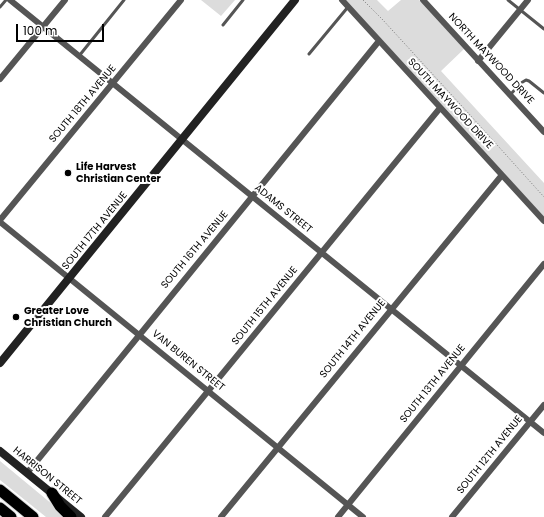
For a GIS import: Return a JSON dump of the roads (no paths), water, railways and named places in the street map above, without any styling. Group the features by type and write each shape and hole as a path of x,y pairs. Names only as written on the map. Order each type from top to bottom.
{"highway":[{"path":"0,490 33,517"},
{"path":"52,493 60,506 71,517"},
{"path":"0,508 11,517"}],"street":[{"name":"ADAMS STREET","path":"10,0 544,433"},
{"path":"0,79 65,0"},
{"name":"SOUTH 18TH AVENUE","path":"0,221 181,0"},
{"name":"SOUTH 17TH AVENUE","path":"0,363 295,0"},
{"name":"SOUTH MAYWOOD DRIVE","path":"342,0 544,221"},
{"name":"NORTH MAYWOOD DRIVE","path":"423,0 542,129"},
{"path":"478,61 528,0"},
{"name":"SOUTH 16TH AVENUE","path":"27,473 379,41"},
{"name":"SOUTH 15TH AVENUE","path":"105,517 440,108"},
{"path":"542,129 544,121"},
{"name":"SOUTH 14TH AVENUE","path":"221,517 390,309 502,175"},
{"name":"VAN BUREN STREET","path":"0,221 363,517"},
{"name":"SOUTH 13TH AVENUE","path":"338,517 544,264"},
{"name":"SOUTH 12TH AVENUE","path":"452,517 544,405"},
{"name":"HARRISON STREET","path":"0,451 82,517"}],"lane":[{"path":"0,7 6,0"},
{"path":"79,56 124,0"},
{"path":"223,25 243,0"},
{"path":"508,0 544,29"},
{"path":"309,54 348,7"},
{"path":"510,95 523,81 527,80 544,93"}],"place":[{"name":"Life Harvest Christian Center","path":"68,173"},
{"name":"Greater Love Christian Church","path":"16,317"}]}
